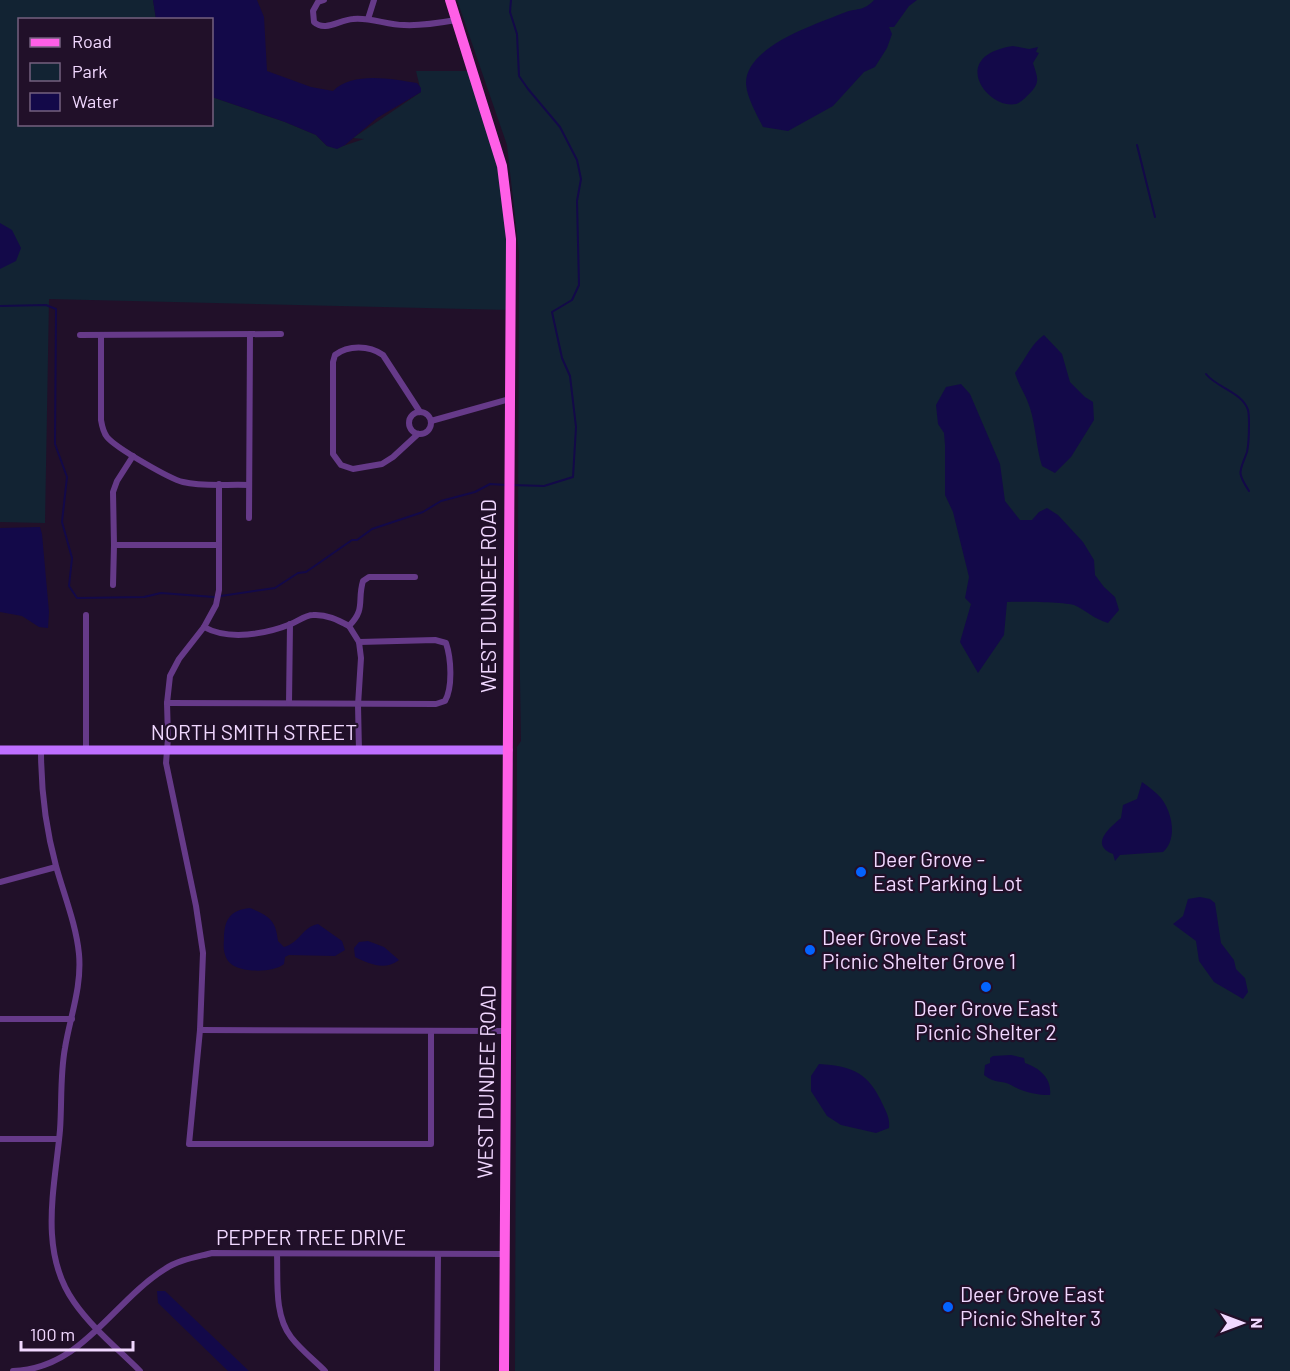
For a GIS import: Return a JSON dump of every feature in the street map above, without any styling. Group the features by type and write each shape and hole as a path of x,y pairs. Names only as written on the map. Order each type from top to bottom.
{"main road":[{"name":"WEST DUNDEE ROAD","path":"450,0 502,166 511,239 504,1371"}],"street":[{"path":"324,0 318,2 313,11 314,22 318,26 328,27 336,22 355,19 368,19 403,26 456,20"},
{"path":"368,19 374,0"},
{"path":"101,334 103,430 113,443 184,483 249,485"},
{"path":"249,518 250,334"},
{"path":"80,335 281,334"},
{"path":"349,347 376,350 383,355 420,412 427,415 431,421 428,431 418,434 382,464 353,469 341,465 333,454 333,362 335,355 349,347"},
{"path":"431,421 510,399"},
{"path":"418,434 409,424 414,414 420,412"},
{"path":"113,585 113,492 117,481 133,456"},
{"path":"219,484 219,590 216,605 204,627 179,659 170,676 167,703 166,764 200,927 203,967 200,1030 189,1144 431,1144 430,1030"},
{"path":"114,545 219,545"},
{"path":"349,626 358,616 363,581 369,577 415,577"},
{"path":"86,615 86,750"},
{"path":"204,627 215,633 233,635 259,632 290,624 312,615 332,617 349,626 359,642 361,658 358,705 359,751"},
{"path":"289,703 290,624"},
{"path":"167,703 358,705 445,702 449,694 446,643 435,640 359,642"},
{"name":"NORTH SMITH STREET","path":"0,750 508,750"},
{"path":"41,750 45,823 79,954 79,984 61,1076 59,1139 52,1201 52,1240 58,1271 74,1303 140,1371"},
{"path":"0,882 56,867"},
{"path":"0,1019 72,1019"},
{"path":"200,1030 507,1031"},
{"path":"0,1139 59,1139"},
{"name":"PEPPER TREE DRIVE","path":"13,1371 37,1368 63,1358 98,1329 138,1288 167,1267 212,1252 505,1254"},
{"path":"277,1254 279,1307 286,1327 291,1337 325,1371"},
{"path":"437,1371 438,1254"}],"green space":[{"path":"0,0 153,0 156,18 18,18 18,126 213,126 213,97 285,122 316,135 327,146 337,148 364,139 353,138 421,92 416,71 472,71 492,135 507,208 511,310 49,299 45,523 0,522"},
{"path":"457,0 1290,0 1290,1371 515,1371 517,747 521,741 518,556 519,253 507,145"}],"water":[{"path":"153,0 257,0 264,17 267,71 311,87 333,91 351,81 373,78 417,83 421,92 377,118 337,149 327,146 316,135 285,122 213,97 213,18 156,18"},
{"path":"874,0 917,0 909,6 894,27 889,27 892,34 887,48 875,67 864,72 833,106 788,131 763,127 750,101 746,84 749,70 757,58 785,38 801,30 846,12 864,8"},
{"path":"1013,46 1029,49 1038,47 1036,52 1039,53 1033,63 1037,81 1035,88 1020,102 1005,104 994,99 985,91 979,81 978,70 982,60 993,52"},
{"path":"0,223 12,230 21,248 16,261 0,269"},
{"path":"1044,335 1062,354 1070,382 1093,402 1094,420 1071,457 1055,473 1042,466 1030,408 1015,373"},
{"path":"961,384 970,394 1000,464 1005,501 1020,520 1032,520 1039,512 1047,508 1058,515 1083,542 1094,560 1095,575 1115,597 1119,610 1108,623 1074,605 1007,602 1004,635 978,673 960,642 971,604 965,598 969,577 953,512 945,495 944,433 938,424 936,405 946,387"},
{"path":"40,527 49,612 48,628 39,627 22,616 0,612 0,528"},
{"path":"1142,782 1165,804 1172,825 1171,840 1163,852 1120,855 1115,861 1113,854 1106,850 1102,841 1107,831 1121,818 1123,805 1137,799"},
{"path":"1200,897 1210,899 1215,903 1221,943 1234,960 1236,969 1245,978 1248,992 1243,999 1214,982 1199,961 1196,941 1173,924 1183,916 1188,899"},
{"path":"250,908 273,923 278,941 284,947 294,942 308,928 318,924 342,941 345,950 335,956 289,955 285,957 284,964 272,969 241,969 228,961 224,952 225,927 233,914"},
{"path":"368,941 384,947 399,960 382,966 355,957 354,948 359,942"},
{"path":"1011,1055 1024,1058 1025,1063 1044,1075 1049,1084 1050,1095 1025,1091 984,1075 985,1065 990,1063 990,1058"},
{"path":"819,1064 850,1069 866,1078 878,1094 889,1119 889,1128 876,1133 841,1125 827,1116 811,1091 811,1076"},
{"path":"157,1291 165,1291 249,1371 228,1371 158,1303"}],"waterway":[{"path":"511,0 510,12 517,34 519,76 560,127 577,160 581,179 577,201 579,285 572,300 552,312 562,358 570,376 576,427 573,477 544,486 512,485"},
{"path":"1137,145 1155,217"},
{"path":"0,306 46,305 56,309 55,444 67,477 62,522 72,558 69,586 77,598 144,597 161,593 214,597 275,588 298,573 306,572 372,529 423,512 441,501 475,492 490,484 507,485"},
{"path":"1206,374 1235,394 1248,410 1248,445 1241,475 1249,491"}],"place":[{"name":"Deer Grove - East Parking Lot","path":"861,872"},
{"name":"Deer Grove East Picnic Shelter Grove 1","path":"810,950"},
{"name":"Deer Grove East Picnic Shelter 2","path":"986,987"},
{"name":"Deer Grove East Picnic Shelter 3","path":"948,1307"}]}
